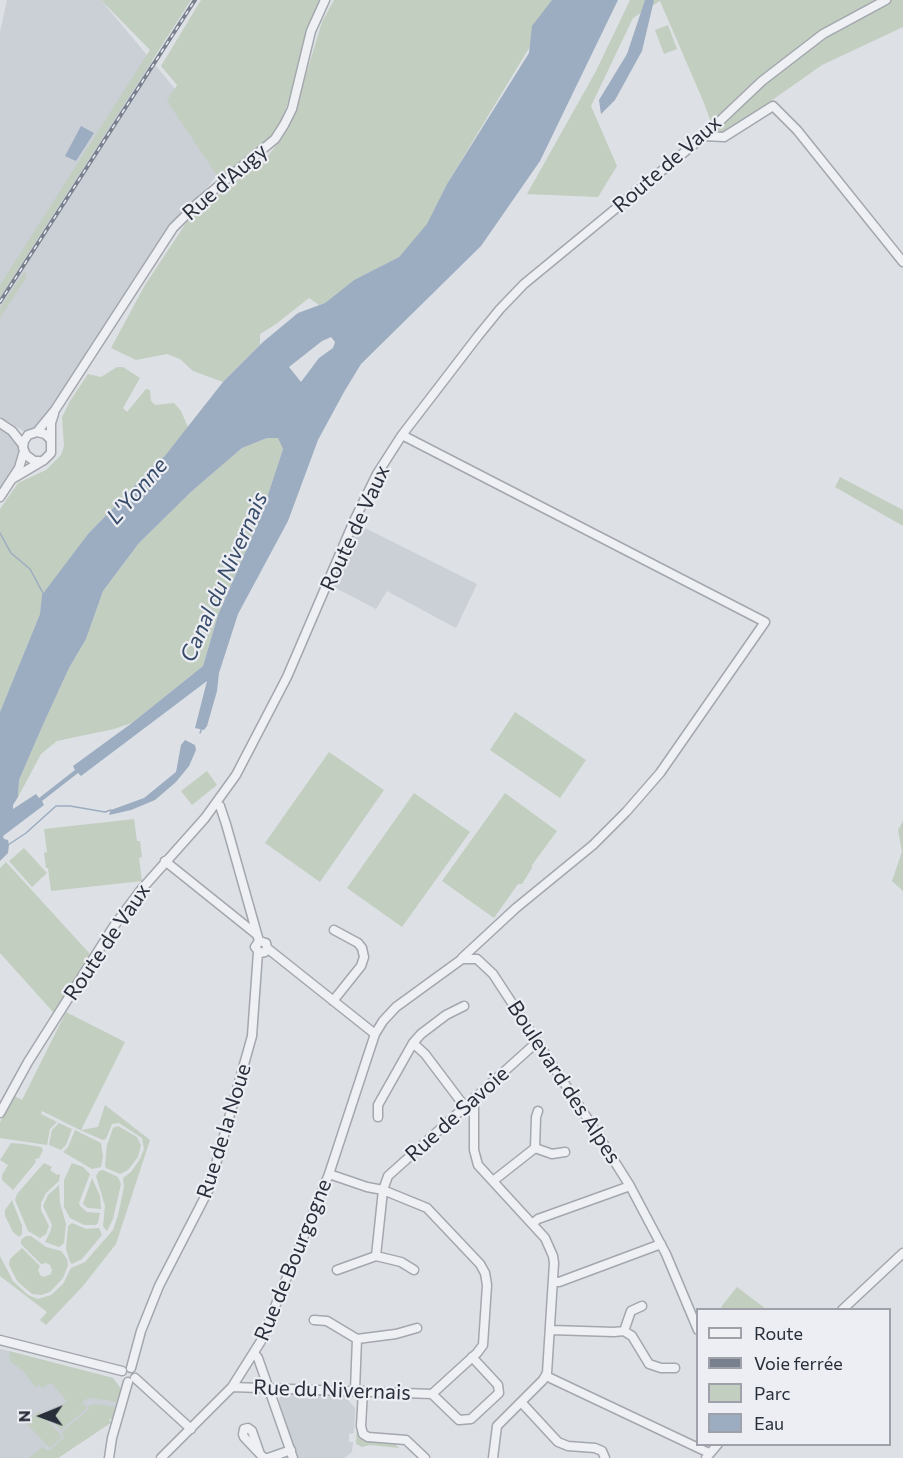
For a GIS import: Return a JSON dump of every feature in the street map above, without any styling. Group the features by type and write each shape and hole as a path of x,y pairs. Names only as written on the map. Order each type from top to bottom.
{"street":[{"name":"Rue d'Augy","path":"33,434 55,410 173,228 192,208 275,139 292,109 311,31 325,0"},
{"name":"Route de Vaux","path":"0,1113 23,1071 114,926 165,861 205,818 236,775 268,717 296,658 377,474 402,435 478,336 511,297 704,136 733,106 804,48 838,24 886,0"},
{"path":"704,136 724,136 773,106 796,130 903,262"},
{"name":"Rue d'Augy","path":"50,439 55,410"},
{"path":"0,423 12,431 30,459 39,461"},
{"path":"12,431 45,434 52,444 51,453 44,460 12,479"},
{"path":"0,497 19,468 24,448 33,434"},
{"path":"165,861 266,943 267,948 375,1034 396,1007 462,958 516,908 593,845 626,812 660,773 765,622 402,435"},
{"path":"216,803 220,806 226,824 258,938"},
{"path":"333,1001 361,966 364,957 358,943 334,930"},
{"name":"Rue de la Noue","path":"131,1368 141,1331 159,1286 210,1189 252,1036 258,952 255,947 258,938"},
{"path":"258,952 265,952 267,948"},
{"name":"Boulevard des Alpes","path":"462,958 477,959 493,974 630,1186 661,1244 696,1325"},
{"path":"378,1117 378,1106 413,1044 421,1034 464,1006"},
{"name":"Rue de Bourgogne","path":"161,1458 232,1387 254,1353 286,1281 328,1174 375,1034"},
{"name":"Rue de Savoie","path":"383,1190 388,1176 537,1042"},
{"path":"413,1044 425,1054 465,1107"},
{"path":"474,1098 475,1157 478,1165 533,1223 545,1238 553,1256 549,1366 546,1376 497,1426 494,1458"},
{"path":"493,1182 535,1148 538,1111"},
{"path":"456,1115 470,1120 475,1126"},
{"path":"535,1148 552,1154 565,1152"},
{"path":"328,1174 383,1190 427,1208 483,1269 487,1281 484,1339 481,1349 472,1357 432,1394 459,1420 471,1419 499,1393 498,1385 472,1357"},
{"path":"533,1223 538,1219 630,1186"},
{"path":"376,1256 383,1190"},
{"path":"553,1282 560,1282 661,1244"},
{"path":"844,1308 903,1253"},
{"path":"337,1270 376,1256 400,1262 414,1270"},
{"path":"624,1330 631,1311 642,1306"},
{"path":"314,1320 327,1321 357,1339 396,1334 417,1328"},
{"path":"551,1330 614,1332 624,1330 632,1336 649,1364 661,1368 675,1368"},
{"path":"357,1339 363,1434 368,1437 406,1440 425,1458"},
{"path":"0,1340 122,1371 131,1368 136,1372 112,1438 109,1458"},
{"path":"254,1353 258,1358 292,1454 265,1457"},
{"path":"122,1371 122,1378 132,1380 191,1429"},
{"path":"546,1376 707,1456"},
{"name":"Rue du Nivernais","path":"232,1387 432,1394"},
{"path":"521,1402 558,1442 568,1446 596,1448 602,1451 605,1458"}],"shaded area":[{"path":"7,0 101,0 230,155 65,393 45,428 25,432 0,417 0,32"},
{"path":"0,428 14,438 19,448 15,467 0,489"},
{"path":"357,524 477,584 456,628 387,591 376,609 330,585"},
{"path":"0,1349 113,1378 121,1389 113,1419 109,1419 112,1422 58,1458 0,1458"},
{"path":"291,1393 344,1395 355,1408 354,1433 349,1434 349,1442 353,1442 352,1452 344,1458 298,1458 279,1402 280,1395"}],"green space":[{"path":"101,0 191,0 0,297 0,285 150,50"},
{"path":"201,0 322,0 314,18 281,124 266,143 220,180 167,101 177,85 161,66"},
{"path":"334,0 558,0 447,184 428,224 399,257 354,280 325,303 319,305 309,298 260,334 260,345 223,382 193,371 180,359 167,354 136,360 111,348 145,285 186,223 268,156 281,139 292,120 322,22"},
{"path":"630,0 903,0 903,27 822,65 717,139 660,1 633,18 591,106 617,166 598,197 527,194 596,71"},
{"path":"668,25 677,49 664,54 655,30"},
{"path":"25,271 26,278 0,318 0,308"},
{"path":"117,367 123,367 140,378 123,408 127,412 146,389 150,390 151,401 155,405 174,403 181,411 188,427 164,457 156,461 88,534 43,595 40,614 0,712 0,509 18,483 46,470 61,455 64,446 62,417 88,374 101,377"},
{"path":"278,437 283,449 261,516 218,615 203,666 132,723 57,741 41,754 18,797 19,780 69,668 86,639 103,591 139,543 192,491 242,448 267,438"},
{"path":"840,477 903,510 903,526 835,487"},
{"path":"515,712 586,760 560,798 490,750"},
{"path":"329,752 384,790 320,882 265,843"},
{"path":"207,771 217,785 192,805 181,791"},
{"path":"414,793 470,832 402,927 347,888"},
{"path":"505,793 557,831 532,865 522,884 518,884 494,918 442,881"},
{"path":"134,819 137,841 140,841 142,857 139,858 142,881 51,891 44,853 47,852 44,829"},
{"path":"903,821 903,891 892,881 902,852 898,830"},
{"path":"24,848 47,873 32,887 9,861"},
{"path":"6,862 90,954 54,1013 0,953 0,868"},
{"path":"66,1012 125,1042 81,1130 98,1127 105,1105 150,1140 116,1244 83,1286 46,1325 40,1320 47,1312 0,1276 0,1256 13,1281 28,1295 38,1299 51,1295 63,1284 71,1268 85,1262 113,1230 124,1187 123,1178 131,1172 144,1149 142,1138 119,1123 112,1124 106,1139 103,1140 80,1130 42,1111 41,1114 57,1122 50,1129 47,1145 0,1138 0,1122 14,1096 22,1100"},
{"path":"59,1123 72,1129 66,1145 61,1150 49,1145 52,1130"},
{"path":"118,1126 137,1137 141,1145 138,1157 128,1170 120,1174 106,1168 105,1165 107,1145 113,1128"},
{"path":"75,1130 101,1143 103,1157 101,1167 92,1169 63,1152 68,1147"},
{"path":"11,1143 41,1147 43,1150 13,1190 2,1180 2,1175 8,1165 0,1160"},
{"path":"44,1163 52,1167 50,1170 57,1175 60,1174 59,1181 46,1193 41,1203 41,1210 49,1226 46,1234 40,1238 28,1231 15,1200 17,1194"},
{"path":"72,1163 83,1167 90,1174 79,1203 87,1212 100,1213 98,1223 95,1225 84,1225 70,1218 64,1207 64,1180"},
{"path":"103,1170 118,1177 121,1184 113,1219 107,1231 103,1226 105,1206 96,1176 99,1171"},
{"path":"92,1178 100,1196 101,1209 88,1208 83,1204"},
{"path":"59,1185 60,1203 66,1224 64,1243 59,1247 45,1242 52,1225 43,1206 48,1195"},
{"path":"12,1200 22,1226 22,1234 19,1237 13,1232 5,1216 5,1210"},
{"path":"72,1223 86,1229 99,1228 102,1235 82,1259 72,1264 66,1249 68,1226"},
{"path":"26,1236 31,1236 46,1247 61,1251 67,1259 68,1265 63,1278 50,1292 41,1295 32,1294 17,1281 9,1265 10,1259 22,1248 40,1266 38,1270 40,1275 44,1277 51,1274 50,1265 41,1264 21,1244 21,1240"},
{"path":"737,1287 765,1308 722,1308 721,1307"},
{"path":"9,1351 113,1378 121,1389 117,1402 86,1399 82,1402 87,1408 61,1430 49,1416 67,1401 52,1384 42,1388 39,1385 36,1388 23,1371 10,1361"},
{"path":"356,1397 359,1401 359,1431 393,1442 399,1448 370,1445 362,1447 356,1444 358,1407"},
{"path":"96,1404 116,1407 113,1419 109,1421 112,1422 58,1458 29,1458 43,1447 50,1450 64,1438 62,1432 89,1409 87,1406"},
{"path":"39,1411 62,1437 50,1448 26,1423"}],"water":[{"name":"L'Yonne","path":"552,0 618,0 540,161 481,246 361,364 344,392 318,440 288,521 238,614 219,673 217,691 207,726 204,730 195,728 207,681 81,776 78,773 42,801 44,805 3,836 8,840 9,845 8,853 0,861 0,712 40,614 42,595 88,534 158,459 164,457 223,382 263,342 298,313 325,303 354,280 399,257 427,224 447,184 529,53 532,26","holes":["331,337 335,342 333,348 319,358 301,382 289,367 322,341","267,438 278,438 283,449 261,516 218,615 203,666 132,723 73,766 75,770 39,798 36,794 13,809 18,797 19,780 69,668 86,639 103,591 139,543 192,491 242,448"]},
{"path":"645,0 654,0 642,51 615,100 601,114 599,100 627,54"},
{"path":"81,126 94,133 76,161 65,156"},
{"path":"185,740 195,745 196,750 189,766 176,782 155,800 131,810 109,815 111,810 144,798 176,772 181,745"}],"waterway":[{"path":"0,533 11,553 30,569 44,595"},
{"path":"200,733 202,728"},
{"path":"8,845 26,833 56,806 105,812 111,810"}],"railway":[{"path":"0,302 195,0"}],"water label":[{"name":"Canal du Nivernais","path":"224,577"}]}
